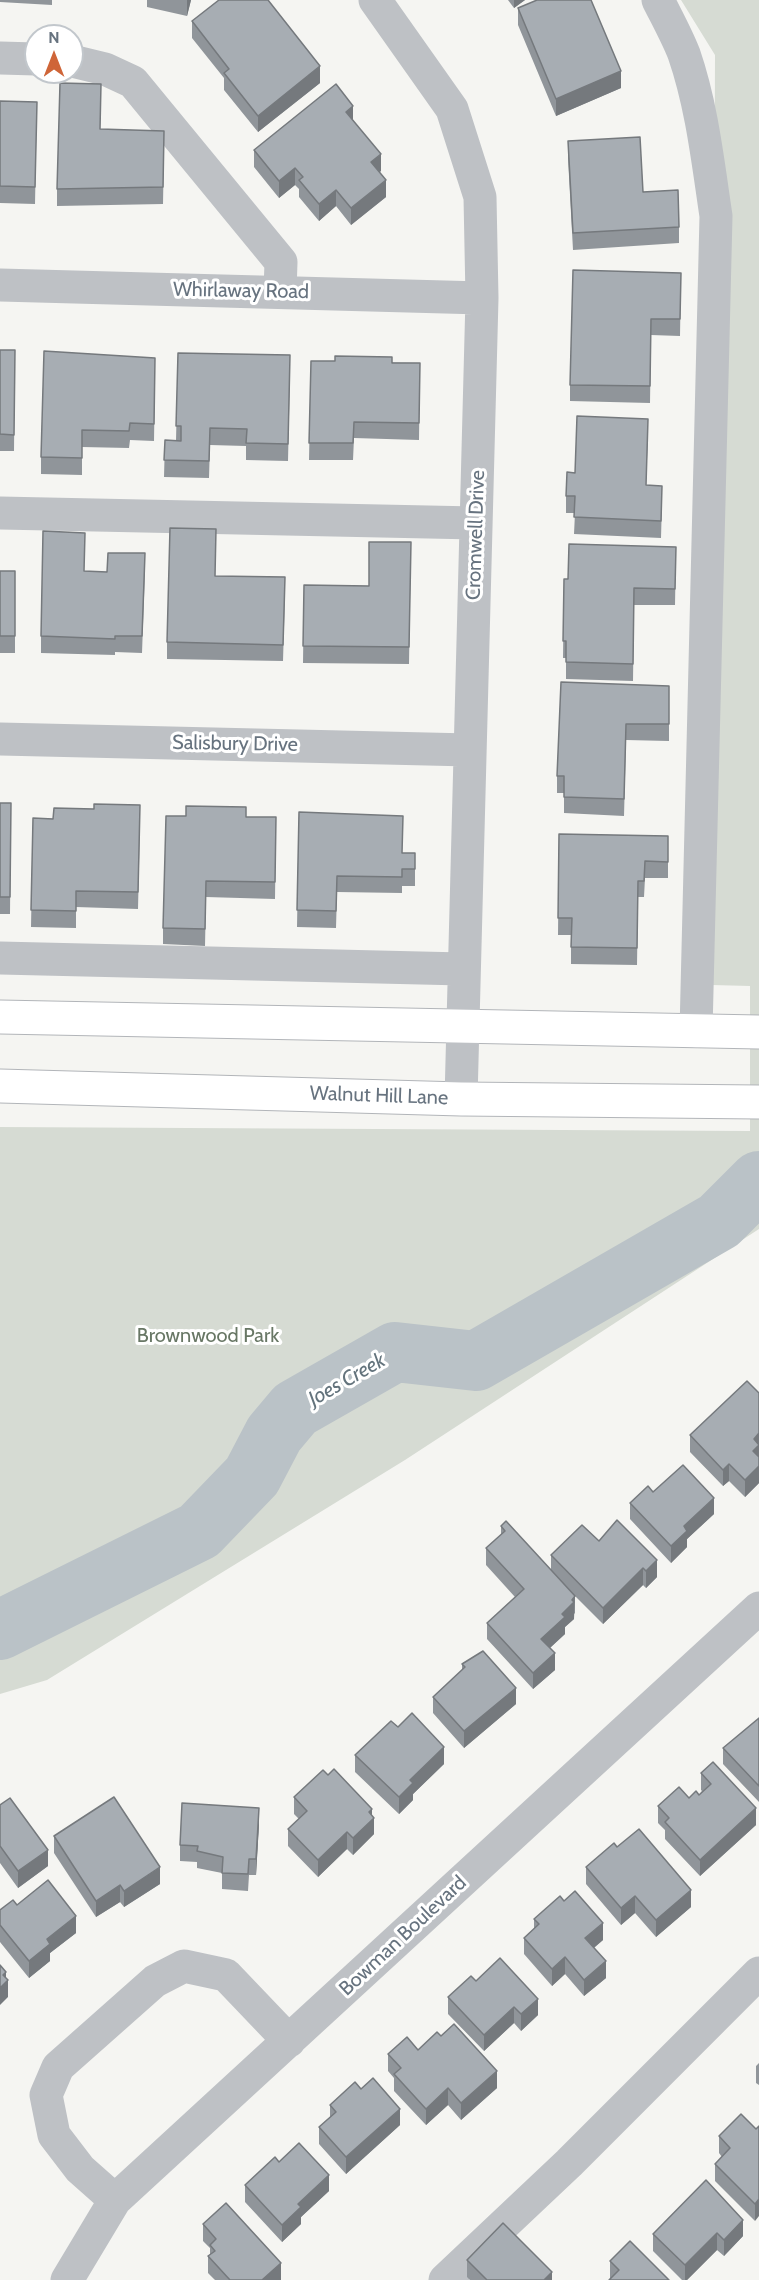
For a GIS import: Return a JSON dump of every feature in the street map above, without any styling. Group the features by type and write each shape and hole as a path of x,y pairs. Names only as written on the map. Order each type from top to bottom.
{"main road":[{"path":"0,1017 749,1032"},
{"name":"Walnut Hill Lane","path":"0,1086 461,1099 759,1102"}],"street":[{"name":"Cromwell Drive","path":"375,0 452,109 480,197 482,298 461,1027 461,1099"},
{"path":"658,0 684,54 705,144 716,216 696,1031"},
{"path":"0,58 24,59"},
{"path":"84,64 105,69 133,82 281,262 280,292"},
{"name":"Whirlaway Road","path":"0,285 482,298"},
{"path":"0,513 476,523"},
{"name":"Salisbury Drive","path":"0,738 470,750"},
{"path":"0,958 463,969"},
{"name":"Bowman Boulevard","path":"68,2280 115,2200 759,1608"},
{"path":"115,2200 80,2169 54,2135 46,2095 58,2067 155,1981 184,1966 226,1975 289,2041"},
{"path":"445,2280 569,2163 759,1973"}],"green space":[{"name":"Brownwood Park","path":"681,0 759,0 759,1229 405,1460 47,1680 0,1694 0,1127 750,1131 750,986 712,985 715,55"}],"building":[{"path":"219,0 268,0 320,66 258,116 224,73 229,69 192,21"},
{"path":"537,0 591,0 621,71 556,99 518,8"},
{"path":"60,84 101,84 100,129 164,131 163,187 57,189"},
{"path":"336,84 353,106 346,112 381,154 371,162 386,180 351,208 336,190 319,204 299,180 303,177 295,168 279,181 254,150"},
{"path":"0,101 37,102 35,187 0,186"},
{"path":"640,137 643,192 678,190 679,227 573,233 568,141"},
{"path":"573,270 681,273 680,319 651,319 650,386 570,385"},
{"path":"0,350 15,350 14,435 0,434"},
{"path":"44,351 155,358 154,424 130,423 129,431 82,430 82,458 41,457"},
{"path":"178,353 290,355 288,444 246,443 247,429 210,428 209,461 164,460 165,440 181,441 181,426 176,426"},
{"path":"335,356 392,357 392,363 420,363 419,423 354,422 353,443 309,443 311,361 335,361"},
{"path":"577,416 648,419 646,485 662,486 661,521 574,517 575,496 566,496 567,472 575,473"},
{"path":"170,528 216,529 215,576 285,577 283,645 167,642"},
{"path":"43,531 85,533 84,571 107,572 108,553 145,553 142,636 115,636 115,639 41,636"},
{"path":"369,542 411,542 409,647 303,646 304,585 369,586"},
{"path":"569,544 676,547 675,589 634,588 633,664 566,662 566,641 563,641 564,579 568,579"},
{"path":"0,571 15,571 15,636 0,636"},
{"path":"561,682 669,686 669,724 626,724 624,799 564,797 564,776 557,776"},
{"path":"0,803 11,803 10,897 0,897"},
{"path":"94,804 140,805 138,892 76,891 76,911 31,910 33,818 53,819 54,808 94,809"},
{"path":"186,806 246,807 246,817 276,817 275,882 206,881 205,929 163,928 166,816 186,816"},
{"path":"299,812 403,816 402,853 415,853 415,869 402,869 402,877 337,876 336,911 297,910"},
{"path":"559,834 668,836 668,862 645,861 644,881 638,881 637,948 571,947 572,918 558,918"},
{"path":"747,1381 759,1393 759,1433 754,1439 759,1445 753,1451 759,1457 759,1466 745,1480 729,1464 723,1470 690,1435"},
{"path":"683,1465 714,1498 684,1526 687,1531 671,1546 630,1503 648,1486 653,1492"},
{"path":"617,1520 657,1560 646,1571 643,1568 603,1608 551,1555 582,1525 599,1541"},
{"path":"506,1521 575,1596 572,1600 574,1602 562,1614 565,1617 541,1639 555,1653 533,1673 487,1623 524,1589 486,1548 505,1531 501,1526"},
{"path":"483,1651 516,1688 464,1731 433,1697 465,1667 462,1664"},
{"path":"412,1713 444,1747 410,1780 413,1783 399,1797 355,1755 391,1721 398,1727"},
{"path":"759,1718 759,1786 723,1748"},
{"path":"713,1762 756,1808 700,1860 665,1822 669,1818 658,1806 679,1787 689,1798 696,1791 699,1795 711,1784 701,1773"},
{"path":"334,1769 372,1809 369,1812 374,1818 353,1838 347,1832 318,1860 288,1829 307,1811 294,1797 323,1770 328,1775"},
{"path":"114,1797 160,1867 124,1891 120,1885 96,1901 54,1836"},
{"path":"10,1798 48,1850 18,1871 0,1846 0,1805"},
{"path":"182,1803 259,1808 256,1859 249,1859 248,1874 222,1873 223,1857 197,1851 198,1846 180,1845"},
{"path":"639,1829 691,1890 656,1920 635,1896 621,1908 586,1867 614,1843 617,1847"},
{"path":"48,1880 76,1916 47,1939 50,1944 29,1961 0,1925 0,1910 13,1900 17,1905"},
{"path":"575,1891 603,1923 585,1938 606,1961 584,1980 565,1957 552,1969 524,1938 539,1924 534,1919 560,1896 564,1901"},
{"path":"500,1958 538,1999 521,2014 514,2007 484,2035 448,1997 471,1976 476,1981"},
{"path":"0,1965 6,1972 3,1975 8,1980 0,1988"},
{"path":"454,2024 497,2071 461,2103 448,2088 426,2109 394,2074 401,2068 388,2054 407,2037 418,2050 437,2032 441,2036"},
{"path":"373,2078 400,2109 346,2157 319,2127 336,2112 330,2105 355,2082 361,2089"},
{"path":"741,2114 756,2129 759,2126 759,2199 755,2204 715,2164 730,2148 719,2136"},
{"path":"299,2143 329,2175 298,2204 301,2207 282,2225 245,2185 275,2157 279,2162"},
{"path":"706,2180 743,2220 724,2240 717,2233 685,2265 653,2234"},
{"path":"226,2203 281,2263 262,2280 230,2280 208,2256 215,2251 210,2245 216,2239 203,2224"},
{"path":"503,2223 552,2272 544,2280 487,2280 467,2260"},
{"path":"630,2241 669,2280 609,2280 619,2270 610,2261"}],"waterway":[{"name":"Joes Creek","path":"0,1630 199,1531 252,1476 274,1434 295,1409 395,1352 476,1361 719,1221 759,1181"}]}
